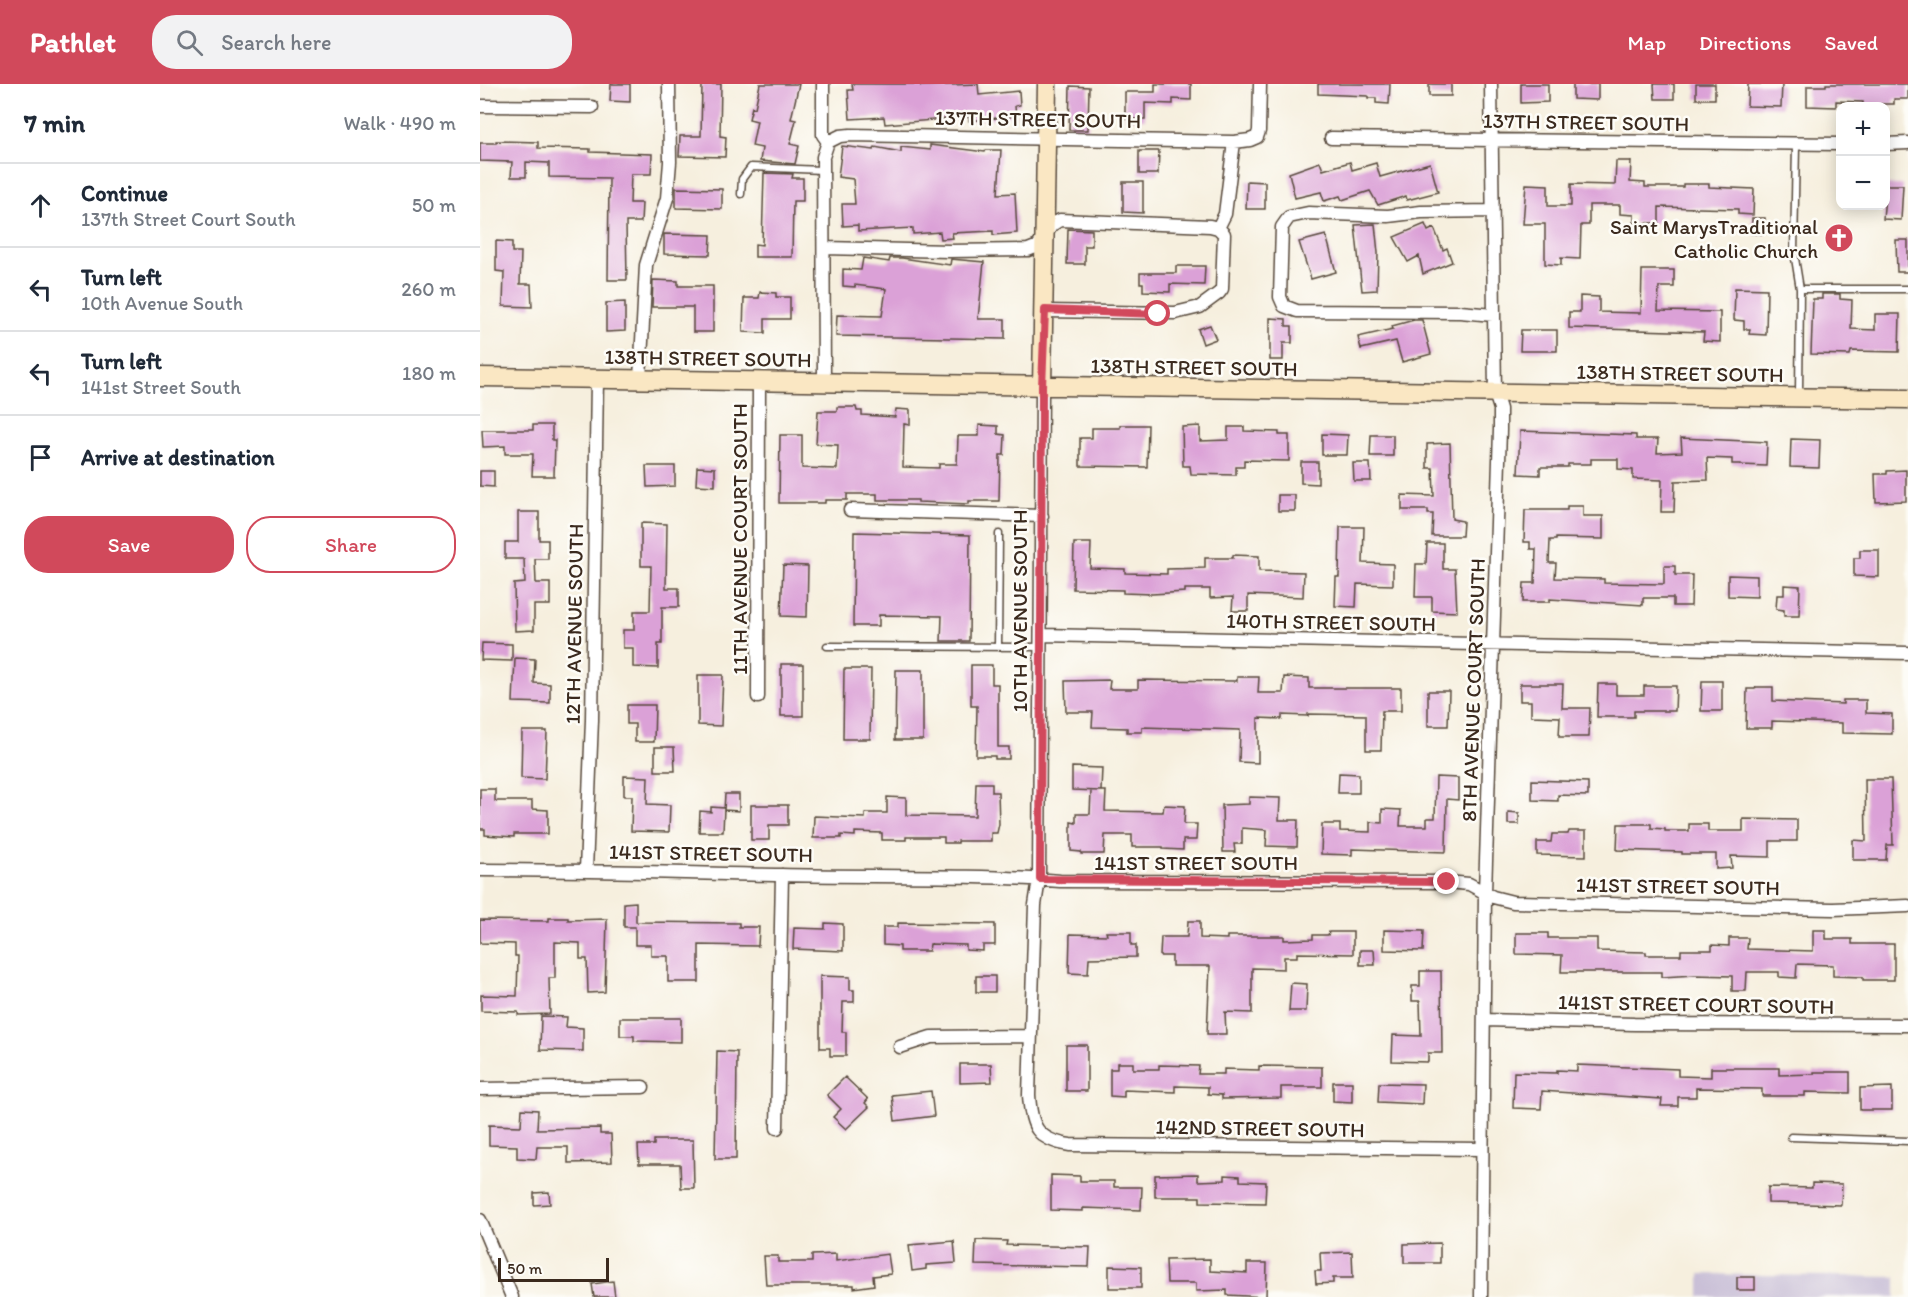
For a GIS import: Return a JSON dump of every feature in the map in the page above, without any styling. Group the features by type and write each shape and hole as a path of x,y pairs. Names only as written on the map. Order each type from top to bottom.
{"street":[{"path":"640,379 646,265 667,198 670,162 669,84"},
{"path":"823,84 823,135 828,142 823,157 824,382"},
{"name":"10TH AVENUE SOUTH","path":"1041,1134 1034,1125 1030,1110 1030,1036 1035,905 1040,879 1042,387 1047,84"},
{"name":"137TH STREET SOUTH","path":"828,142 840,136 850,135 1234,142 1250,140 1257,137 1260,131 1260,84"},
{"name":"8TH AVENUE COURT SOUTH","path":"1480,1297 1485,892 1500,430 1500,410 1495,393 1491,84"},
{"path":"480,106 592,107"},
{"name":"137TH STREET SOUTH","path":"1331,138 1836,144"},
{"path":"1218,228 1225,214 1234,142"},
{"path":"1890,144 1908,143"},
{"path":"1492,211 1430,211 1388,216 1308,213 1294,215 1284,222 1282,227 1280,297 1284,306 1297,312 1460,312 1493,315"},
{"path":"825,248 1028,250 1038,246 1052,225 1060,220 1218,228 1224,234 1224,284 1219,293 1200,307 1175,314 1045,310"},
{"name":"138TH STREET SOUTH","path":"480,377 1908,399"},
{"name":"12TH AVENUE SOUTH","path":"586,870 592,720 597,379"},
{"name":"11TH AVENUE COURT SOUTH","path":"758,697 759,382"},
{"path":"850,510 1042,516"},
{"name":"140TH STREET SOUTH","path":"1041,641 1494,645 1908,653"},
{"name":"141ST STREET SOUTH","path":"480,870 1040,879 1447,882 1469,884 1492,897 1513,902 1833,909 1908,906"},
{"path":"777,1128 781,1017 782,875"},
{"name":"141ST STREET COURT SOUTH","path":"1484,1020 1646,1024 1908,1025"},
{"path":"900,1047 931,1037 1030,1036"},
{"path":"480,1089 643,1087"},
{"name":"142ND STREET SOUTH","path":"1041,1134 1046,1139 1058,1143 1099,1146 1482,1149"},
{"path":"480,1220 512,1297"}],"lane":[{"path":"1796,145 1794,252 1800,289 1799,397"},
{"path":"741,194 742,179 751,167 823,170"},
{"path":"1800,289 1908,289"},
{"path":"998,647 999,534"},
{"path":"828,646 998,647 1041,641"},
{"path":"1791,1137 1908,1141"}],"shaded area":[{"path":"1700,1274 1896,1277 1896,1297 1700,1297"}],"building":[{"path":"611,84 630,84 630,102 610,101"},
{"path":"702,84 721,84 720,136 726,137 725,157 679,156 680,136 701,136"},
{"path":"760,84 799,84 791,119 796,120 790,144 799,146 795,164 760,161 762,148 752,146 757,121 749,119 752,107 755,108"},
{"path":"852,84 921,84 921,86 978,84 979,95 1019,91 1020,105 1015,106 1016,116 969,121 969,117 885,124 884,117 850,119 848,90 853,90"},
{"path":"1155,84 1191,84 1191,100 1173,99 1173,104 1145,103 1145,119 1125,119 1125,92 1155,92"},
{"path":"1318,84 1390,84 1389,104 1376,103 1376,98 1368,98 1368,96 1318,94"},
{"path":"1429,84 1451,84 1451,96 1429,96"},
{"path":"1521,84 1548,84 1548,102 1521,103"},
{"path":"1573,84 1598,84 1598,100 1573,99"},
{"path":"1654,84 1674,84 1674,99 1655,99"},
{"path":"1696,84 1715,84 1715,99 1696,99"},
{"path":"1748,84 1782,84 1781,107 1747,106"},
{"path":"1826,84 1908,84 1908,99 1894,99 1894,104 1836,101 1836,107 1807,106 1807,86 1826,86"},
{"path":"1070,86 1089,87 1088,130 1069,130"},
{"path":"496,141 538,142 538,148 652,154 651,174 631,174 630,203 642,203 641,222 626,222 627,280 608,280 609,178 549,177 549,163 526,162 526,177 511,177 512,162 480,161 480,143 496,143"},
{"path":"930,145 985,152 986,150 1001,150 998,194 1015,193 1017,233 993,235 993,231 952,233 953,238 941,239 940,232 913,234 913,228 858,231 858,225 843,226 842,204 855,204 853,179 838,177 842,146 874,150 875,147 901,152 901,147 930,150"},
{"path":"1139,151 1159,151 1158,174 1139,174"},
{"path":"1616,161 1631,161 1630,182 1645,183 1645,187 1709,184 1709,187 1754,189 1753,215 1738,214 1738,209 1659,207 1659,223 1634,223 1634,215 1620,214 1620,205 1589,205 1589,225 1581,225 1580,259 1561,258 1561,265 1545,264 1545,224 1523,224 1526,184 1548,185 1548,206 1571,206 1571,184 1615,185"},
{"path":"1320,162 1323,170 1350,162 1352,170 1376,163 1380,177 1430,163 1438,192 1407,200 1406,196 1378,205 1370,191 1342,200 1340,196 1324,201 1321,192 1295,198 1289,173"},
{"path":"764,173 793,174 792,178 803,178 803,201 793,201 792,257 755,257 755,244 762,245"},
{"path":"1247,181 1265,182 1265,209 1246,209"},
{"path":"1123,182 1143,182 1143,213 1123,212"},
{"path":"1890,185 1903,185 1901,220 1883,219 1884,210 1890,210"},
{"path":"676,188 722,189 722,209 676,208"},
{"path":"1752,218 1765,218 1765,234 1752,234"},
{"path":"1375,224 1378,253 1377,290 1362,291 1355,225"},
{"path":"1425,224 1428,231 1434,228 1443,250 1447,248 1452,262 1423,274 1419,256 1408,262 1394,237"},
{"path":"1068,229 1092,230 1092,246 1085,246 1085,264 1067,264"},
{"path":"664,234 711,235 710,255 664,254"},
{"path":"1326,235 1336,272 1311,279 1299,242"},
{"path":"1896,240 1908,240 1908,272 1897,272"},
{"path":"496,241 512,242 512,252 521,252 520,284 531,284 532,307 503,306 504,272 496,271"},
{"path":"863,258 889,262 890,258 902,258 950,265 951,259 984,262 978,319 1005,319 1005,339 836,336 837,315 882,316 886,289 855,285 855,287 843,286 843,269 861,270"},
{"path":"1176,266 1205,266 1204,285 1170,284 1170,292 1143,291 1140,273 1176,273"},
{"path":"1642,270 1674,270 1674,287 1659,287 1658,311 1720,312 1720,342 1703,341 1704,332 1569,328 1569,312 1580,312 1580,296 1599,297 1599,312 1641,313"},
{"path":"653,280 678,281 678,286 713,286 713,332 693,332 693,307 652,307"},
{"path":"1735,288 1767,289 1766,335 1749,334 1750,329 1744,329 1744,321 1734,320"},
{"path":"760,292 776,293 776,297 790,297 790,319 765,319 765,333 743,332 744,298 759,298"},
{"path":"1822,294 1840,294 1840,299 1852,300 1851,329 1875,330 1875,314 1900,314 1899,352 1851,351 1850,355 1811,354 1813,299 1822,299"},
{"path":"625,302 625,331 606,332 606,303"},
{"path":"1270,318 1286,319 1286,326 1292,326 1292,343 1283,343 1283,360 1270,360"},
{"path":"1422,320 1431,354 1402,362 1396,341 1361,349 1358,337 1393,329 1392,326"},
{"path":"1210,325 1216,339 1203,344 1198,329"},
{"path":"1521,330 1557,330 1557,351 1520,351"},
{"path":"837,407 856,407 857,411 862,411 862,415 895,417 896,409 910,410 910,425 904,424 903,467 939,468 939,464 957,464 958,436 979,436 979,425 998,426 998,434 1005,435 1004,455 1000,455 999,501 969,501 969,504 918,502 918,500 877,500 877,494 847,494 847,500 825,500 825,503 779,503 780,435 802,435 802,468 837,469 838,445 816,444 818,411 837,411"},
{"path":"533,425 552,425 552,440 555,440 554,476 532,476 533,454 505,454 505,446 483,447 482,430 533,430"},
{"path":"1120,425 1148,425 1147,467 1080,466 1080,438 1092,438 1092,428 1120,428"},
{"path":"1200,426 1200,441 1228,440 1228,427 1244,427 1244,431 1279,432 1279,435 1289,435 1289,461 1244,460 1244,467 1236,467 1236,475 1191,474 1190,466 1183,466 1182,427"},
{"path":"1520,431 1636,435 1636,439 1658,439 1657,453 1682,452 1681,438 1767,442 1766,466 1732,464 1732,459 1707,458 1708,480 1675,481 1674,512 1661,512 1662,480 1633,479 1633,470 1618,469 1618,459 1591,459 1591,464 1568,464 1568,467 1540,467 1540,475 1518,474"},
{"path":"1322,434 1348,435 1347,455 1322,455"},
{"path":"1371,435 1393,435 1393,456 1370,456"},
{"path":"1791,439 1820,440 1819,468 1790,467"},
{"path":"1450,443 1452,519 1463,521 1462,536 1432,536 1433,514 1428,514 1428,510 1402,510 1402,495 1434,496 1433,468 1427,468 1427,444"},
{"path":"1301,462 1318,462 1318,484 1301,483"},
{"path":"1353,463 1370,463 1371,481 1354,481"},
{"path":"646,466 675,466 675,486 647,487"},
{"path":"697,467 715,468 715,486 696,485"},
{"path":"1906,470 1906,501 1876,502 1875,474"},
{"path":"480,471 494,471 494,487 480,486"},
{"path":"1278,495 1295,495 1295,511 1278,511"},
{"path":"1567,506 1583,506 1583,516 1603,516 1603,539 1556,538 1556,540 1550,540 1549,563 1556,563 1555,578 1604,579 1604,583 1664,584 1664,566 1675,566 1675,575 1692,575 1691,606 1673,606 1673,598 1643,598 1643,605 1550,599 1550,602 1523,602 1524,583 1535,583 1536,549 1530,549 1530,542 1524,542 1525,510 1567,510"},
{"path":"518,512 539,512 539,540 548,540 548,559 535,559 536,583 550,583 550,605 534,605 534,630 515,631 514,584 525,583 524,559 505,559 505,542 518,542"},
{"path":"641,523 667,524 666,588 679,588 679,607 662,607 662,644 658,644 658,668 633,667 633,648 623,648 623,630 634,630 634,611 650,611 651,566 641,566"},
{"path":"1340,527 1364,527 1363,563 1393,564 1393,585 1357,584 1356,607 1335,606 1336,577 1339,577"},
{"path":"854,532 970,535 969,641 941,641 942,616 879,615 879,626 853,626"},
{"path":"1074,543 1091,543 1090,568 1125,569 1125,573 1167,574 1167,569 1205,568 1205,558 1233,558 1233,555 1259,556 1259,571 1304,572 1303,597 1248,595 1248,611 1232,611 1233,597 1210,598 1210,589 1185,589 1185,592 1152,594 1123,593 1123,590 1073,589"},
{"path":"1427,543 1443,543 1443,569 1455,569 1457,612 1432,611 1432,597 1415,597 1416,564 1426,564"},
{"path":"1860,550 1879,550 1879,577 1854,576 1854,558 1860,558"},
{"path":"783,565 808,566 807,617 781,616"},
{"path":"1728,575 1757,576 1757,597 1728,596"},
{"path":"1784,585 1800,586 1799,616 1784,616 1784,610 1776,609 1777,595 1784,595"},
{"path":"482,643 512,644 512,661 481,660"},
{"path":"515,658 535,659 534,683 550,684 550,703 513,702"},
{"path":"781,664 803,664 803,716 781,716"},
{"path":"971,665 992,665 992,684 998,684 998,747 1009,747 1009,759 976,756 977,706 971,706"},
{"path":"844,669 871,669 870,739 843,739"},
{"path":"896,670 923,670 923,740 895,740"},
{"path":"698,675 723,675 721,726 698,725"},
{"path":"1237,677 1259,677 1258,693 1283,693 1284,677 1309,678 1309,688 1401,688 1401,711 1382,711 1381,750 1366,750 1366,715 1308,714 1308,716 1282,715 1282,719 1258,718 1258,763 1239,762 1240,730 1142,727 1142,732 1127,732 1127,728 1092,727 1093,712 1066,712 1065,681 1110,680 1109,689 1138,689 1138,680 1237,681"},
{"path":"1702,681 1722,681 1722,711 1701,711"},
{"path":"1520,684 1563,684 1562,708 1590,708 1589,737 1559,737 1560,717 1531,716 1531,701 1520,701"},
{"path":"1598,684 1616,684 1616,695 1644,695 1644,686 1676,686 1675,711 1634,711 1634,717 1597,717"},
{"path":"1773,687 1773,701 1843,704 1843,700 1866,700 1866,713 1892,714 1892,734 1842,733 1842,723 1772,721 1772,728 1746,728 1747,689"},
{"path":"1428,691 1449,691 1448,726 1428,726"},
{"path":"627,705 655,705 654,742 635,742 635,724 627,724"},
{"path":"522,731 547,731 545,779 521,778"},
{"path":"655,747 674,747 675,771 655,771"},
{"path":"1072,767 1102,768 1101,791 1072,790"},
{"path":"1339,773 1359,774 1359,793 1338,793"},
{"path":"624,776 648,777 647,804 670,805 669,832 631,831 632,796 624,796"},
{"path":"1436,777 1458,778 1458,800 1447,799 1446,852 1352,849 1352,855 1321,854 1322,824 1340,824 1340,831 1370,832 1370,822 1382,823 1382,809 1401,810 1400,826 1427,826 1427,818 1435,818"},
{"path":"1865,779 1891,779 1893,845 1887,845 1886,860 1853,860 1853,840 1866,841"},
{"path":"1532,780 1588,782 1588,796 1558,795 1558,801 1532,800"},
{"path":"976,783 992,783 992,792 998,792 999,824 997,833 991,833 991,841 944,843 944,837 906,837 906,840 882,840 882,833 855,832 855,836 841,835 841,838 813,838 814,816 865,818 865,813 887,813 887,797 906,798 906,815 975,816"},
{"path":"480,789 495,789 495,801 532,801 532,809 548,810 548,834 514,834 514,837 485,835 485,829 480,829"},
{"path":"1091,791 1106,791 1105,811 1163,812 1164,805 1185,806 1184,824 1197,824 1196,840 1183,840 1183,850 1163,849 1163,847 1132,847 1132,835 1105,835 1104,854 1081,854 1081,852 1071,851 1071,822 1076,823 1076,814 1090,814"},
{"path":"725,794 739,794 739,811 724,810"},
{"path":"1249,797 1280,798 1279,820 1298,820 1297,847 1266,846 1267,830 1242,828 1242,844 1234,844 1235,852 1223,852 1222,805 1249,804"},
{"path":"751,805 788,805 788,825 769,825 769,840 751,840"},
{"path":"711,807 724,808 723,832 699,832 700,811 711,812"},
{"path":"1508,812 1519,813 1519,824 1508,824"},
{"path":"1743,819 1797,820 1797,841 1770,841 1770,857 1731,856 1732,868 1716,869 1716,854 1617,850 1618,824 1651,824 1651,828 1665,829 1665,831 1689,831 1689,824 1708,824 1708,831 1743,831"},
{"path":"1569,831 1586,831 1586,856 1537,855 1537,842 1551,842 1552,834 1568,834"},
{"path":"636,902 636,922 739,923 739,927 759,927 758,946 699,945 699,982 668,982 668,956 651,956 651,945 635,945 635,927 624,927 624,903"},
{"path":"549,918 607,919 605,992 588,993 587,959 580,959 580,943 555,942 555,978 549,978 550,1014 518,1015 518,1012 481,1011 481,995 517,996 518,956 515,956 515,944 480,943 480,920 549,921"},
{"path":"1188,921 1200,921 1200,938 1284,936 1284,940 1313,939 1313,935 1328,935 1329,932 1353,932 1353,954 1297,953 1297,957 1284,957 1284,969 1252,968 1252,1013 1225,1012 1226,1034 1207,1034 1210,966 1172,966 1172,956 1160,956 1161,937 1187,937"},
{"path":"825,923 843,924 843,951 793,949 794,928 825,929"},
{"path":"898,923 995,924 995,945 983,945 983,951 966,950 966,945 930,944 929,951 900,951 900,946 883,945 883,927 898,927"},
{"path":"1384,930 1424,931 1423,951 1384,950"},
{"path":"1813,930 1826,930 1826,939 1852,939 1852,944 1894,944 1894,980 1863,980 1863,977 1833,976 1833,965 1797,964 1796,978 1779,977 1779,972 1747,972 1746,991 1732,991 1732,976 1662,977 1662,972 1561,972 1562,955 1516,954 1516,933 1548,933 1548,938 1597,938 1597,951 1646,952 1646,955 1681,955 1681,950 1712,950 1712,945 1729,946 1729,938 1748,938 1747,949 1813,951"},
{"path":"1106,932 1131,932 1131,945 1136,945 1136,957 1089,958 1088,974 1069,973 1070,934 1107,935"},
{"path":"1360,950 1374,950 1375,965 1360,965"},
{"path":"1420,971 1441,971 1442,1053 1428,1053 1428,1062 1392,1061 1393,1035 1421,1036 1420,1001 1412,1001 1412,986 1420,986"},
{"path":"820,976 850,977 850,990 854,990 854,1002 843,1002 842,1032 846,1032 846,1056 830,1056 830,1048 820,1048"},
{"path":"976,976 995,976 995,992 976,992"},
{"path":"1291,983 1307,984 1306,1011 1289,1011"},
{"path":"541,1016 567,1017 566,1027 583,1028 583,1051 540,1050"},
{"path":"620,1018 681,1018 681,1042 634,1041 634,1036 620,1036"},
{"path":"1066,1045 1087,1045 1087,1091 1066,1091"},
{"path":"717,1051 737,1052 736,1159 715,1159"},
{"path":"1117,1063 1133,1063 1133,1069 1159,1069 1159,1065 1199,1066 1198,1074 1224,1074 1224,1069 1259,1070 1259,1066 1322,1067 1322,1087 1281,1087 1281,1098 1222,1099 1222,1095 1208,1094 1208,1087 1175,1086 1175,1092 1124,1090 1124,1097 1110,1096 1110,1069 1117,1069"},
{"path":"960,1064 991,1064 992,1082 960,1083"},
{"path":"1577,1065 1678,1069 1678,1076 1711,1077 1711,1068 1779,1068 1779,1075 1850,1072 1850,1093 1805,1092 1805,1096 1762,1096 1762,1089 1696,1088 1696,1097 1678,1097 1678,1106 1661,1106 1662,1099 1542,1091 1541,1109 1513,1108 1514,1072 1577,1071"},
{"path":"845,1077 868,1099 865,1103 869,1107 846,1129 833,1117 841,1109 827,1095"},
{"path":"1333,1082 1352,1082 1352,1102 1333,1101"},
{"path":"1379,1083 1423,1084 1422,1104 1378,1102"},
{"path":"1892,1087 1892,1110 1860,1110 1860,1088"},
{"path":"931,1091 934,1116 895,1121 892,1095"},
{"path":"522,1109 538,1110 537,1129 600,1128 600,1134 611,1134 612,1162 568,1163 568,1147 537,1147 536,1159 517,1158 517,1146 489,1145 489,1125 521,1126"},
{"path":"654,1140 693,1140 694,1188 681,1188 680,1164 639,1164 638,1145 654,1145"},
{"path":"1198,1174 1198,1181 1225,1180 1225,1175 1240,1176 1240,1181 1266,1182 1265,1203 1200,1202 1200,1197 1155,1197 1155,1175"},
{"path":"1051,1175 1080,1176 1080,1181 1114,1181 1114,1187 1142,1187 1141,1210 1083,1208 1083,1211 1051,1210"},
{"path":"1812,1183 1842,1184 1841,1205 1768,1203 1768,1187 1812,1188"},
{"path":"549,1192 550,1204 534,1205 534,1193"},
{"path":"976,1240 1007,1241 1006,1245 1090,1247 1089,1267 975,1265"},
{"path":"954,1241 956,1263 926,1265 926,1269 912,1271 909,1245"},
{"path":"1440,1243 1440,1263 1404,1263 1404,1244"},
{"path":"1352,1252 1353,1278 1333,1278 1333,1283 1316,1284 1315,1271 1321,1271 1320,1253"},
{"path":"836,1254 836,1261 888,1254 891,1274 873,1276 874,1285 854,1288 854,1285 766,1285 764,1256 778,1256 778,1262 812,1262 812,1255"},
{"path":"1210,1259 1210,1271 1247,1273 1247,1263 1267,1263 1266,1297 1227,1295 1227,1290 1196,1291 1196,1283 1167,1283 1166,1260"},
{"path":"1109,1266 1141,1267 1141,1288 1109,1288"},
{"path":"1737,1277 1755,1277 1755,1290 1737,1290"},
{"path":"613,1281 615,1297 594,1297 592,1284"}],"place":[{"name":"Saint MarysTraditional Catholic Church","path":"1839,238"}],"route":[{"path":"1158,314 1045,310 1042,387 1040,879 1060,881 1447,882"}]}
